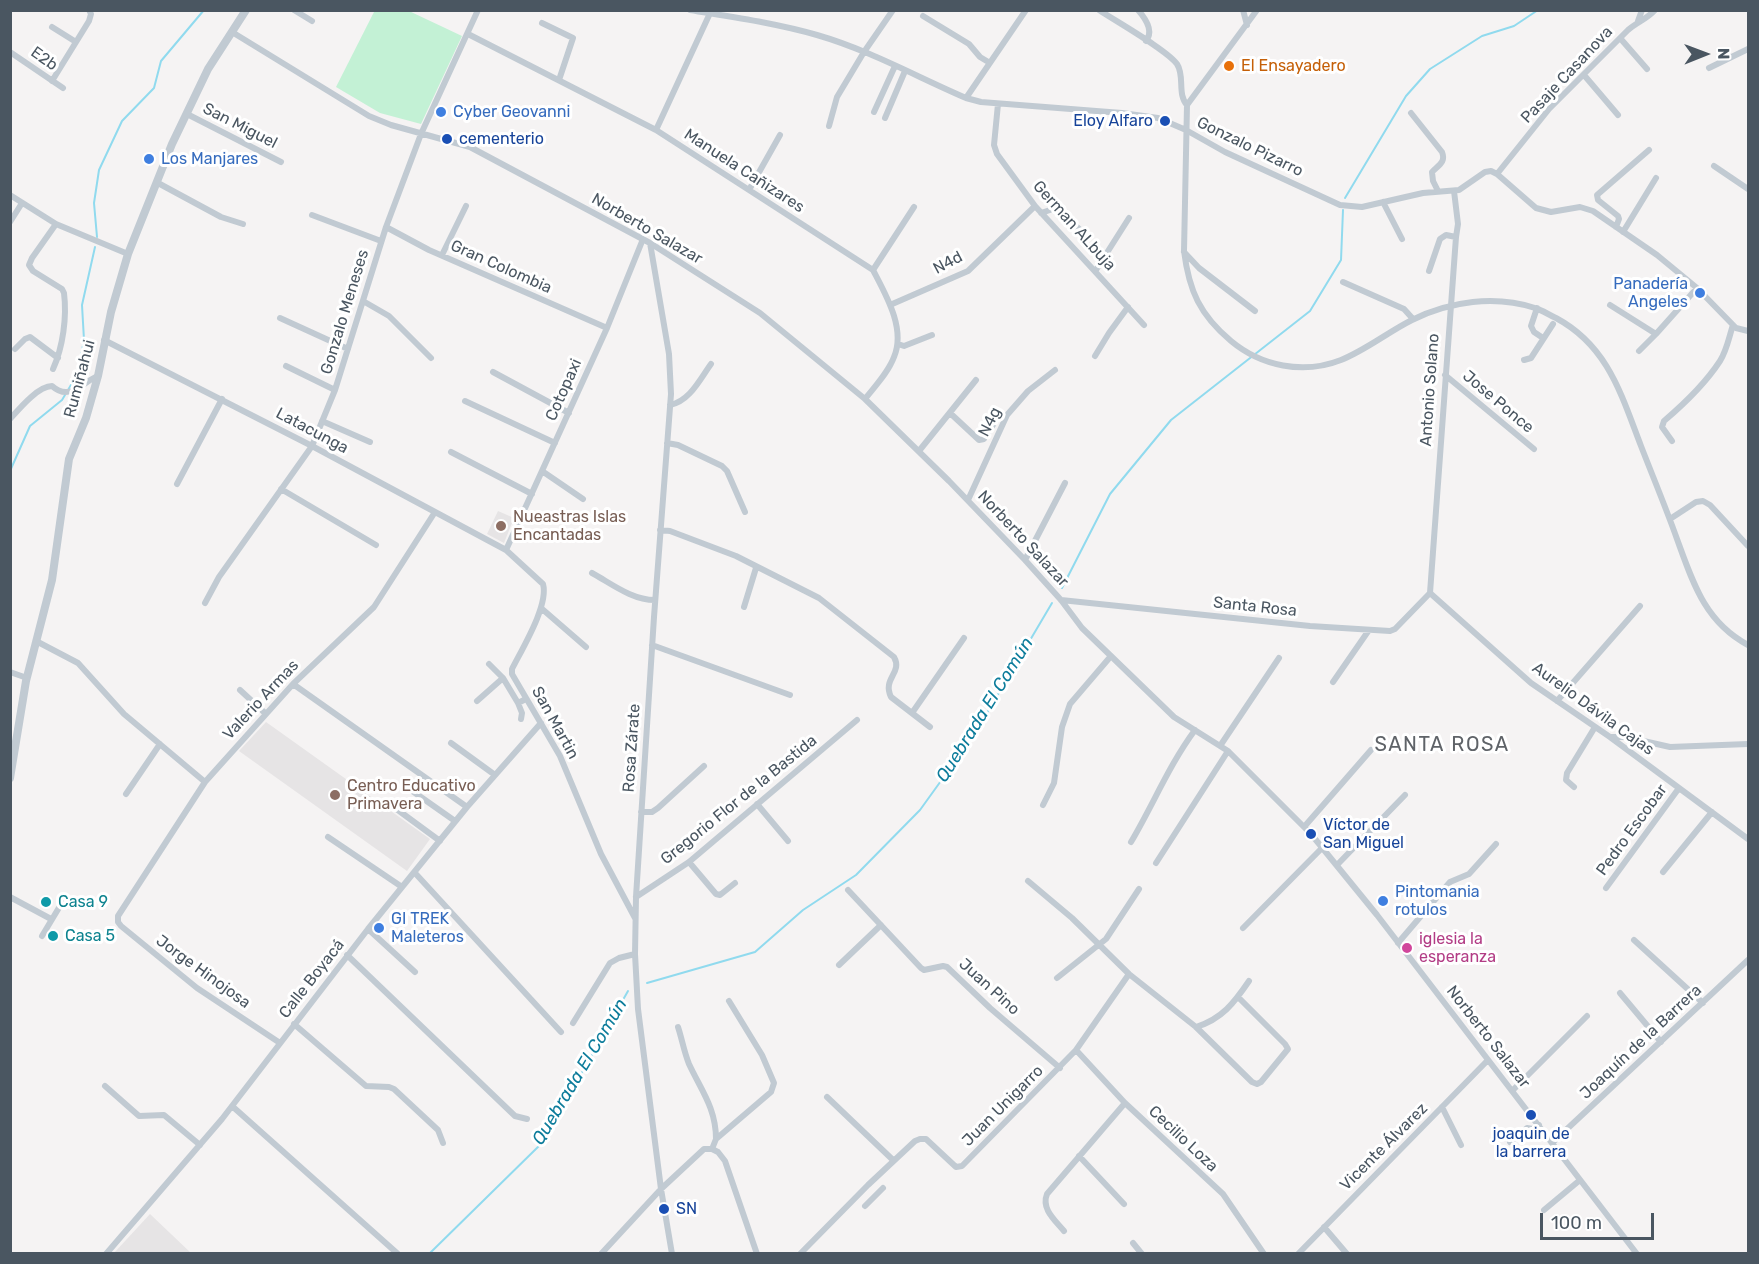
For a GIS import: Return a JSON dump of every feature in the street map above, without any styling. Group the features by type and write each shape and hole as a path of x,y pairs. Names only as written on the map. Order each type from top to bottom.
{"street":[{"path":"52,81 89,21 91,14 89,10"},
{"name":"Rumiñahui","path":"10,778 27,678 52,580 69,459 86,418 98,376 104,340 128,254 208,69 246,10"},
{"path":"294,10 312,21"},
{"name":"Gonzalo Meneses","path":"205,603 219,577 312,446 335,390 381,241 421,134 478,10"},
{"name":"Gonzalo Pizarro","path":"690,10 778,25 818,35 864,52 966,98 998,104 1158,118 1340,205 1362,207 1423,193 1454,191"},
{"path":"830,126 837,97 893,10"},
{"path":"966,98 1026,10"},
{"path":"1099,10 1175,61 1179,68 1182,96 1186,105 1184,251 1189,283 1195,298 1212,323 1246,352 1258,359 1273,364 1305,367 1340,360 1413,319 1450,307 1487,300 1537,308 1566,324 1594,347 1622,396 1697,592 1727,632 1749,645"},
{"path":"1138,10 1150,31 1150,37 1146,41"},
{"path":"1243,10 1247,25"},
{"path":"1186,105 1257,10"},
{"path":"1637,22 1642,10"},
{"name":"Pasaje Casanova","path":"1497,174 1549,109 1637,22 1647,18 1655,10"},
{"path":"656,130 711,12"},
{"path":"923,15 969,44 980,57 990,63"},
{"path":"542,23 573,38 559,80"},
{"path":"51,27 76,42"},
{"name":"Norberto Salazar","path":"232,32 369,116 391,125 470,147 650,243 760,314 865,399 968,500 1025,560 1061,600 1082,628 1174,717 1228,751 1304,827 1398,942 1539,1125 1633,1252"},
{"name":"Manuela Cañizares","path":"468,34 656,130 873,270 891,305 898,330 898,344"},
{"path":"1620,38 1647,69"},
{"path":"1709,68 1749,49"},
{"name":"E2b","path":"10,52 63,88"},
{"path":"874,112 895,66"},
{"path":"885,118 905,71"},
{"path":"1584,75 1618,115"},
{"name":"German ALbuja","path":"998,104 994,145 997,154 1041,213 1096,270 1144,325"},
{"path":"1411,113 1442,152 1444,161 1432,172 1432,181 1438,191"},
{"name":"San Miguel","path":"187,114 281,162"},
{"path":"749,190 780,135"},
{"path":"1616,227 1618,216 1598,200 1597,195 1649,150"},
{"path":"1714,166 1749,189"},
{"path":"1454,191 1464,187 1485,172 1491,171 1536,208 1551,212 1585,208 1657,255 1697,288 1733,325 1739,330 1749,332"},
{"path":"1623,232 1656,178"},
{"path":"158,183 221,217 243,224"},
{"name":"Antonio Solano","path":"1430,593 1458,224 1454,191"},
{"path":"10,195 56,224 128,254"},
{"path":"1048,199 1088,237"},
{"path":"1383,202 1402,240"},
{"path":"10,222 22,203"},
{"path":"442,255 466,206"},
{"name":"N4d","path":"891,305 968,271 1035,206"},
{"path":"873,270 914,207"},
{"path":"1041,213 1056,208"},
{"path":"312,215 381,241"},
{"path":"1096,270 1129,218"},
{"path":"53,369 58,358 63,329 64,293 62,289 29,265 56,224"},
{"name":"Gran Colombia","path":"386,227 442,255 607,328"},
{"path":"1429,271 1440,239 1446,235 1456,237"},
{"name":"Cotopaxi","path":"506,550 607,328 643,239"},
{"name":"Rosa Zárate","path":"650,243 669,354 670,405 641,812 635,954 638,1009 661,1189 672,1254"},
{"path":"1184,251 1199,268 1255,311"},
{"path":"1343,282 1404,309 1413,319"},
{"path":"1640,351 1697,288"},
{"path":"363,300 389,316 431,358"},
{"path":"1610,305 1656,334"},
{"path":"1095,356 1128,307"},
{"path":"1537,308 1531,326 1534,332 1543,338"},
{"path":"280,318 348,349"},
{"path":"1524,360 1531,358 1552,324"},
{"path":"1672,441 1662,427 1664,421 1695,391 1719,362 1726,349 1733,325"},
{"path":"865,399 885,373 898,344 904,346 932,336"},
{"path":"15,349 30,337 58,358"},
{"name":"Latacunga","path":"104,340 312,446 506,550"},
{"path":"670,405 686,398 711,364"},
{"path":"286,366 335,390"},
{"name":"N4g","path":"968,500 1007,415 1028,391 1055,370"},
{"path":"493,372 569,413"},
{"name":"Jose Ponce","path":"1445,375 1534,449"},
{"path":"10,419 45,386 70,392 78,390 90,379 98,376"},
{"path":"919,452 976,380"},
{"path":"177,484 222,399"},
{"path":"465,401 555,443"},
{"path":"950,413 979,440 984,439 993,425"},
{"path":"322,421 370,442"},
{"path":"667,443 678,444 722,466 727,471 745,512"},
{"path":"451,452 532,494"},
{"path":"542,471 583,499"},
{"path":"1025,560 1065,483"},
{"path":"281,489 376,545"},
{"path":"1670,519 1696,502 1703,501 1710,505 1749,546"},
{"name":"Valerio Armas","path":"118,916 205,782 293,684 374,607 435,512"},
{"path":"660,530 670,531 725,552 819,598 894,657 897,668 889,681 888,691 891,697 930,726"},
{"name":"San Martin","path":"506,550 543,584 545,596 512,669 514,679 560,756 601,854 636,919"},
{"path":"744,607 756,568"},
{"path":"592,573 634,597 655,600"},
{"name":"Santa Rosa","path":"1061,600 1310,627 1390,631 1395,629 1430,593"},
{"name":"Aurelio Dávila Cajas","path":"1430,593 1525,678 1749,839"},
{"path":"1557,701 1640,606"},
{"path":"541,608 586,647"},
{"path":"1333,682 1369,630"},
{"path":"912,713 964,638"},
{"path":"36,641 78,663 124,714 205,782"},
{"path":"652,645 790,695"},
{"path":"1043,805 1054,783 1062,727 1070,704 1111,656"},
{"path":"1220,746 1279,658"},
{"path":"489,664 503,678 518,703 522,713 521,719"},
{"path":"10,672 27,678"},
{"path":"477,701 503,678"},
{"path":"293,684 467,807"},
{"path":"240,690 266,714"},
{"path":"518,703 526,699"},
{"name":"Gregorio Flor de la Bastida","path":"636,897 688,862 856,720"},
{"name":"Calle Boyacá","path":"106,1254 232,1106 347,955 455,821 541,723"},
{"path":"1574,787 1566,780 1567,773 1595,728"},
{"path":"1131,842 1153,805 1168,770 1194,730"},
{"path":"1610,737 1626,737 1670,747 1749,744"},
{"path":"452,743 495,775"},
{"path":"126,794 160,744"},
{"path":"1304,827 1371,750"},
{"path":"1156,862 1228,751"},
{"path":"641,812 652,812 658,808 704,766"},
{"path":"408,788 455,821"},
{"name":"Pedro Escobar","path":"1606,888 1679,788"},
{"path":"1337,866 1405,795"},
{"path":"756,804 789,841"},
{"path":"391,805 440,841"},
{"path":"1663,872 1712,812"},
{"path":"328,837 402,887"},
{"path":"1398,942 1450,882 1469,874 1496,844"},
{"path":"1243,928 1322,848"},
{"path":"688,862 718,895 735,883"},
{"path":"415,873 561,1032"},
{"path":"1028,881 1100,944 1129,974 1196,1028 1252,1082 1257,1084 1288,1049 1238,997"},
{"path":"1057,978 1100,944 1139,889"},
{"name":"Juan Pino","path":"848,890 921,968 924,970 947,967 990,1008 1060,1068"},
{"path":"10,897 51,920"},
{"path":"42,936 63,901"},
{"name":"Jorge Hinojosa","path":"118,916 121,926 158,958 197,988 280,1043"},
{"path":"838,965 880,925"},
{"path":"368,929 416,972"},
{"path":"1634,940 1702,1003"},
{"path":"573,1023 610,963 619,957 635,954"},
{"path":"347,955 515,1116 527,1119"},
{"name":"Joaquín de la Barrera","path":"1552,1143 1749,960"},
{"name":"Juan Unigarro","path":"800,1254 893,1160 920,1138 926,1139 956,1167 962,1166 1076,1050 1129,974"},
{"path":"1196,1028 1214,1021 1238,997 1249,981"},
{"path":"1620,993 1661,1042"},
{"path":"716,1139 771,1092 774,1083 762,1055 729,1001"},
{"path":"1512,1091 1587,1016"},
{"path":"294,1024 366,1086 394,1089 438,1130 443,1143"},
{"path":"678,1027 689,1063 699,1080 716,1125 716,1139 712,1149"},
{"name":"Cecilio Loza","path":"1076,1050 1125,1103 1223,1194 1264,1254"},
{"name":"Vicente Álvarez","path":"1298,1254 1488,1060"},
{"path":"105,1086 139,1116 164,1114 200,1145"},
{"path":"827,1097 893,1160"},
{"path":"1064,1231 1045,1208 1044,1200 1052,1185 1125,1103"},
{"path":"232,1106 398,1254"},
{"path":"1442,1107 1461,1145"},
{"path":"1510,1143 1527,1128 1533,1129 1539,1125"},
{"path":"601,1254 661,1189 704,1149 718,1152 724,1161 757,1254"},
{"path":"1079,1156 1124,1204"},
{"path":"1544,1210 1580,1180"},
{"path":"868,1185 876,1194"},
{"path":"865,1206 883,1188"},
{"path":"1323,1227 1347,1254"},
{"path":"1132,1243 1142,1254"}],"shaded area":[{"name":"Nueastras Islas Encantadas","path":"498,511 514,518 504,543 487,534"},
{"name":"Centro Educativo Primavera","path":"266,722 430,839 407,871 239,751"},
{"path":"150,1214 191,1253 114,1253"}],"green space":[{"path":"375,10 409,11 462,36 421,124 380,113 336,87"}],"waterway":[{"path":"97,237 94,203 99,170 122,121 154,88 161,61 204,10"},
{"name":"Quebrada El Común","path":"1345,198 1406,96 1430,69 1482,36 1514,26 1538,10"},
{"name":"Quebrada El Común","path":"1062,588 1110,494 1171,420 1310,311 1341,260 1343,210"},
{"path":"68,390 78,373 84,340 82,305 95,247"},
{"path":"10,471 30,426 65,395"},
{"name":"Quebrada El Común","path":"647,983 755,952 803,910 856,875 920,810 974,735 1052,603"},
{"name":"Quebrada El Común","path":"429,1254 542,1143 628,991"}],"place":[{"name":"El Ensayadero","path":"1229,66"},
{"name":"Cyber Geovanni","path":"441,112"},
{"name":"Eloy Alfaro","path":"1165,121"},
{"name":"cementerio","path":"447,139"},
{"name":"Los Manjares","path":"149,159"},
{"name":"Panadería Angeles","path":"1700,293"},
{"name":"Nueastras Islas Encantadas","path":"501,526"},
{"name":"Centro Educativo Primavera","path":"335,795"},
{"name":"Víctor de San Miguel","path":"1311,834"},
{"name":"Pintomania rotulos","path":"1383,901"},
{"name":"Casa 9","path":"46,902"},
{"name":"GI TREK Maleteros","path":"379,928"},
{"name":"Casa 5","path":"53,936"},
{"name":"iglesia la esperanza","path":"1407,948"},
{"name":"joaquin de la barrera","path":"1531,1115"},
{"name":"SN","path":"664,1209"}],"district":[{"name":"SANTA ROSA","path":"1442,745"}]}
